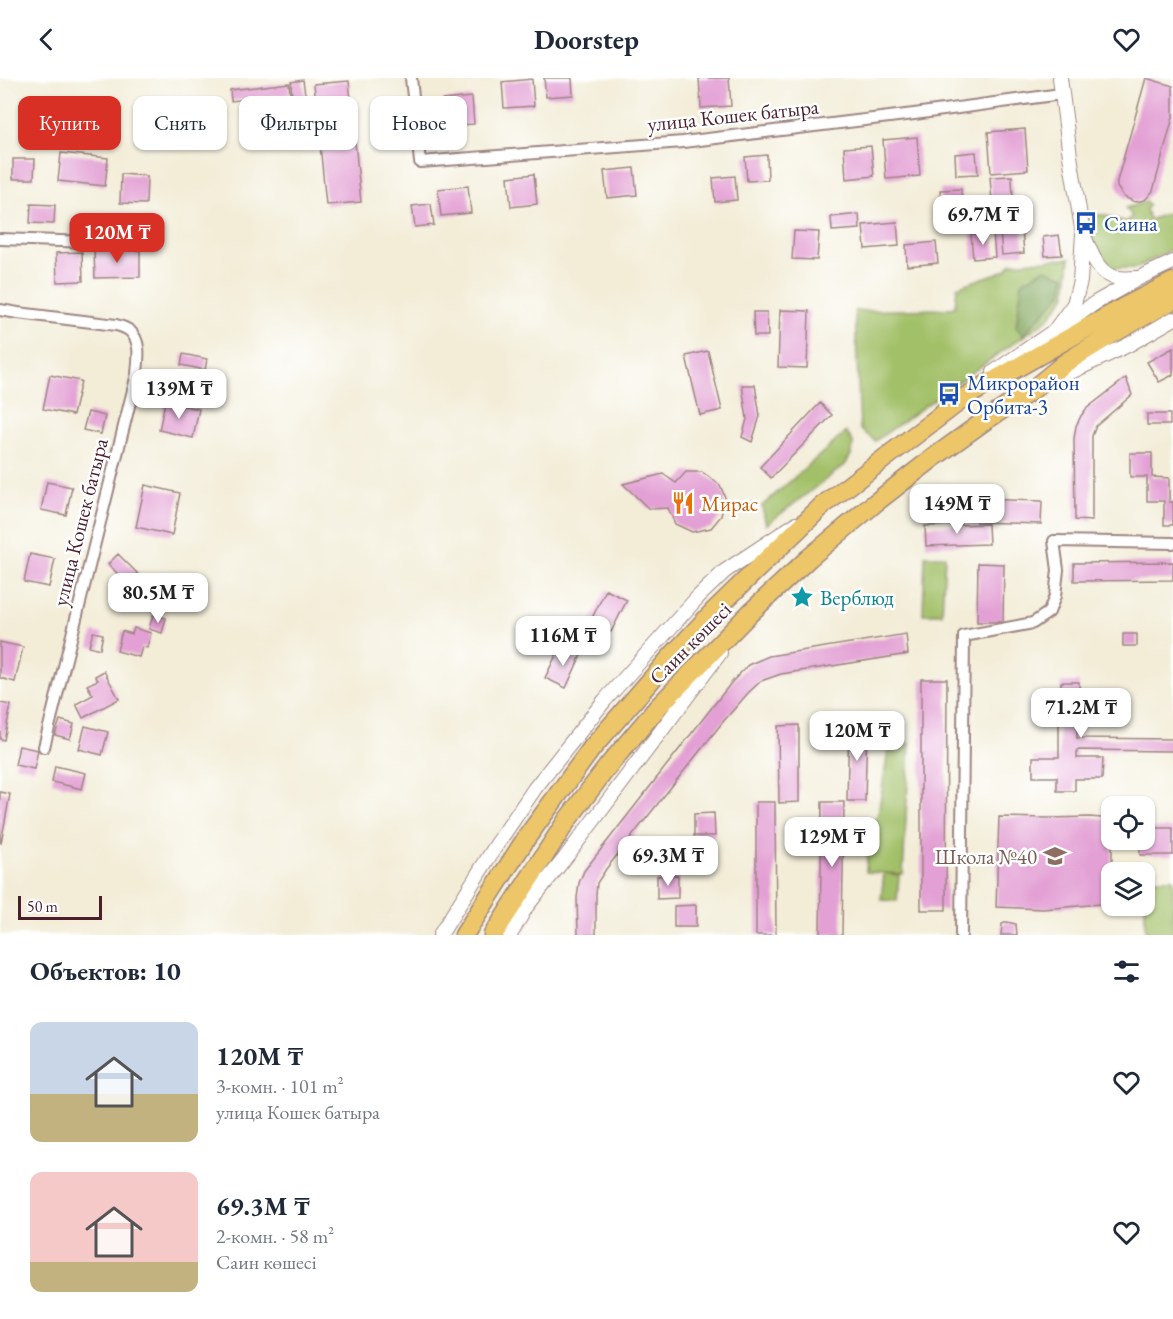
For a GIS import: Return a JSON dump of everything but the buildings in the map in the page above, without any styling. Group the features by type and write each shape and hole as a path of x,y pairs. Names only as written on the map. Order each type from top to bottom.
{"main road":[{"name":"Саин көшесі","path":"464,935 527,837 592,748 715,610 822,506 965,397 1124,307 1173,282"},
{"path":"750,613 817,551 875,502 983,422 1031,391 1065,363 1173,300"},
{"name":"Саин көшесі","path":"493,935 568,819 608,766 658,707 750,613"}],"street":[{"name":"улица Кошек батыра","path":"411,78 420,162 682,142 1062,94"},
{"path":"1056,330 1074,304 1080,281 1083,234 1060,78"},
{"path":"1083,234 1097,265 1110,277 1139,278"},
{"path":"0,239 120,243"},
{"path":"965,397 998,369 1095,303 1173,262"},
{"name":"улица Кошек батыра","path":"0,310 116,325 129,330 135,338 138,350 137,374 44,747"},
{"path":"1031,391 1128,345 1173,319"},
{"name":"Саин көшесі","path":"440,935 535,788 605,700 698,597 725,571 822,506"},
{"path":"961,935 964,636 1033,623 1048,612 1055,596 1058,570 1054,542 1173,543"},
{"name":"Саин көшесі","path":"510,935 526,907 566,858 750,613"}],"green space":[{"path":"1146,202 1149,205 1146,209 1149,220 1173,211 1173,249 1136,268 1113,268 1096,252 1086,233 1085,214 1103,215 1127,222 1132,216 1126,208"},
{"path":"1070,258 1066,295 1048,319 875,441 860,429 855,311 955,307 957,287 1006,270 1011,263"},
{"path":"1044,269 1065,276 1062,293 1023,335 1016,327 1022,282"},
{"path":"846,432 853,442 852,453 845,465 766,525 762,506"},
{"path":"925,556 945,556 942,614 923,614"},
{"path":"910,743 903,874 885,873 899,875 897,901 881,900 884,873 866,872 869,829 878,815 888,751"},
{"path":"1155,879 1173,879 1173,935 1145,935 1145,916 1155,916"}],"place":[{"name":"Саина","path":"1086,223"},
{"name":"Микрорайон Орбита-3","path":"949,394"},
{"name":"Мирас","path":"683,503"},
{"name":"Верблюд","path":"802,597"},
{"name":"Школа №40","path":"1055,856"}]}
